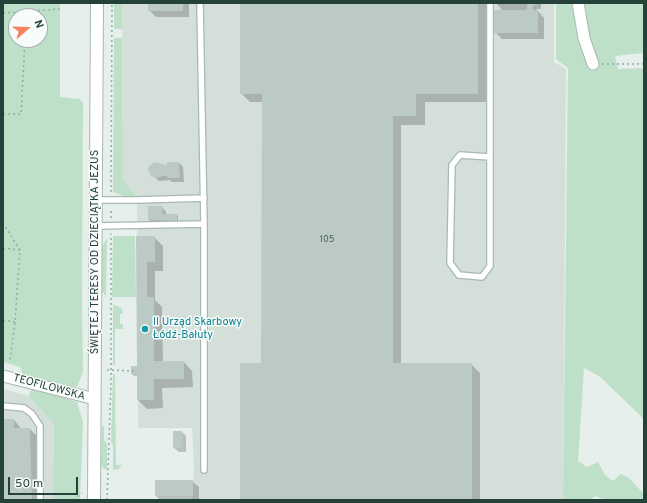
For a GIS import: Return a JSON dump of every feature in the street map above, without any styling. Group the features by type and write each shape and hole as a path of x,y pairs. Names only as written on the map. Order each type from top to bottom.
{"street":[{"name":"ŚWIĘTEJ TERESY OD DZIECIĄTKA JEZUS","path":"94,500 97,3"},
{"path":"578,3 584,38 593,64"},
{"name":"TEOFILOWSKA","path":"3,376 95,399"}],"lane":[{"path":"200,3 204,198 204,470"},
{"path":"490,3 490,157 490,266 482,277 459,276 450,263 452,165 460,155 490,157"},
{"path":"96,200 204,198"},
{"path":"96,226 204,224"},
{"path":"3,406 24,408 32,414 40,426 40,500"}],"path":[{"path":"107,500 111,370 112,3"},
{"path":"48,10 60,9"},
{"path":"3,114 21,114 25,48"},
{"path":"593,64 644,64"},
{"path":"3,223 20,250 15,322 10,360"},
{"path":"3,248 20,250"},
{"path":"3,320 15,322"},
{"path":"108,370 137,370"},
{"path":"74,500 82,493"}],"shaded area":[{"path":"122,3 554,3 554,62 566,69 563,500 192,500 194,468 192,428 138,428 137,197 123,181"},
{"path":"3,389 29,396 54,424 53,500 3,500"}],"green space":[{"path":"3,3 60,3 60,97 80,99 83,103 83,372 77,387 61,387 23,377 20,367 3,362"},
{"path":"114,3 122,3 122,29 114,29"},
{"path":"556,3 644,3 644,53 615,56 618,69 644,68 644,419 599,376 584,368 578,461 587,467 598,462 605,475 613,481 621,474 629,478 644,494 644,500 606,500 595,496 591,500 563,500 568,68 556,59"},
{"path":"114,38 122,38 123,180 137,197 126,197 113,192"},
{"path":"113,236 135,236 136,297 112,297"},
{"path":"107,238 106,297 102,291 102,247"},
{"path":"113,305 122,309 123,314 120,314 120,324 123,324 123,329 115,329 115,365 113,365"},
{"path":"113,374 115,374 116,465 122,465 119,469 113,470 113,446 111,441"},
{"path":"32,387 77,402 83,422 80,500 53,500 54,424 29,396"},
{"path":"102,425 104,427 104,440 107,444 107,470 101,465"}],"building":[{"path":"148,3 183,3 183,11 148,11"},
{"path":"240,3 478,3 478,94 416,94 416,116 393,116 393,363 472,363 472,500 240,499 240,363 261,363 262,94 240,94"},
{"path":"527,3 537,3 537,5 533,5 533,10 538,10 538,33 494,33 494,10 527,10"},
{"path":"154,162 167,165 167,162 179,162 180,178 167,178 167,176 162,176 157,178 151,176 148,169"},
{"path":"148,206 163,206 162,214 177,214 177,221 148,220"},
{"name":"II Urząd Skarbowy Łódź-Bałuty","path":"136,236 155,236 155,262 147,262 147,297 154,297 154,361 184,361 184,379 154,379 154,400 137,400 137,374 131,374 131,366 137,366"},
{"path":"3,419 14,419 14,428 30,428 32,500 3,500"},
{"path":"173,431 182,431 182,448 173,448"},
{"path":"155,480 193,480 193,496 155,496"}],"place":[{"name":"II Urząd Skarbowy Łódź-Bałuty","path":"145,329"}]}
